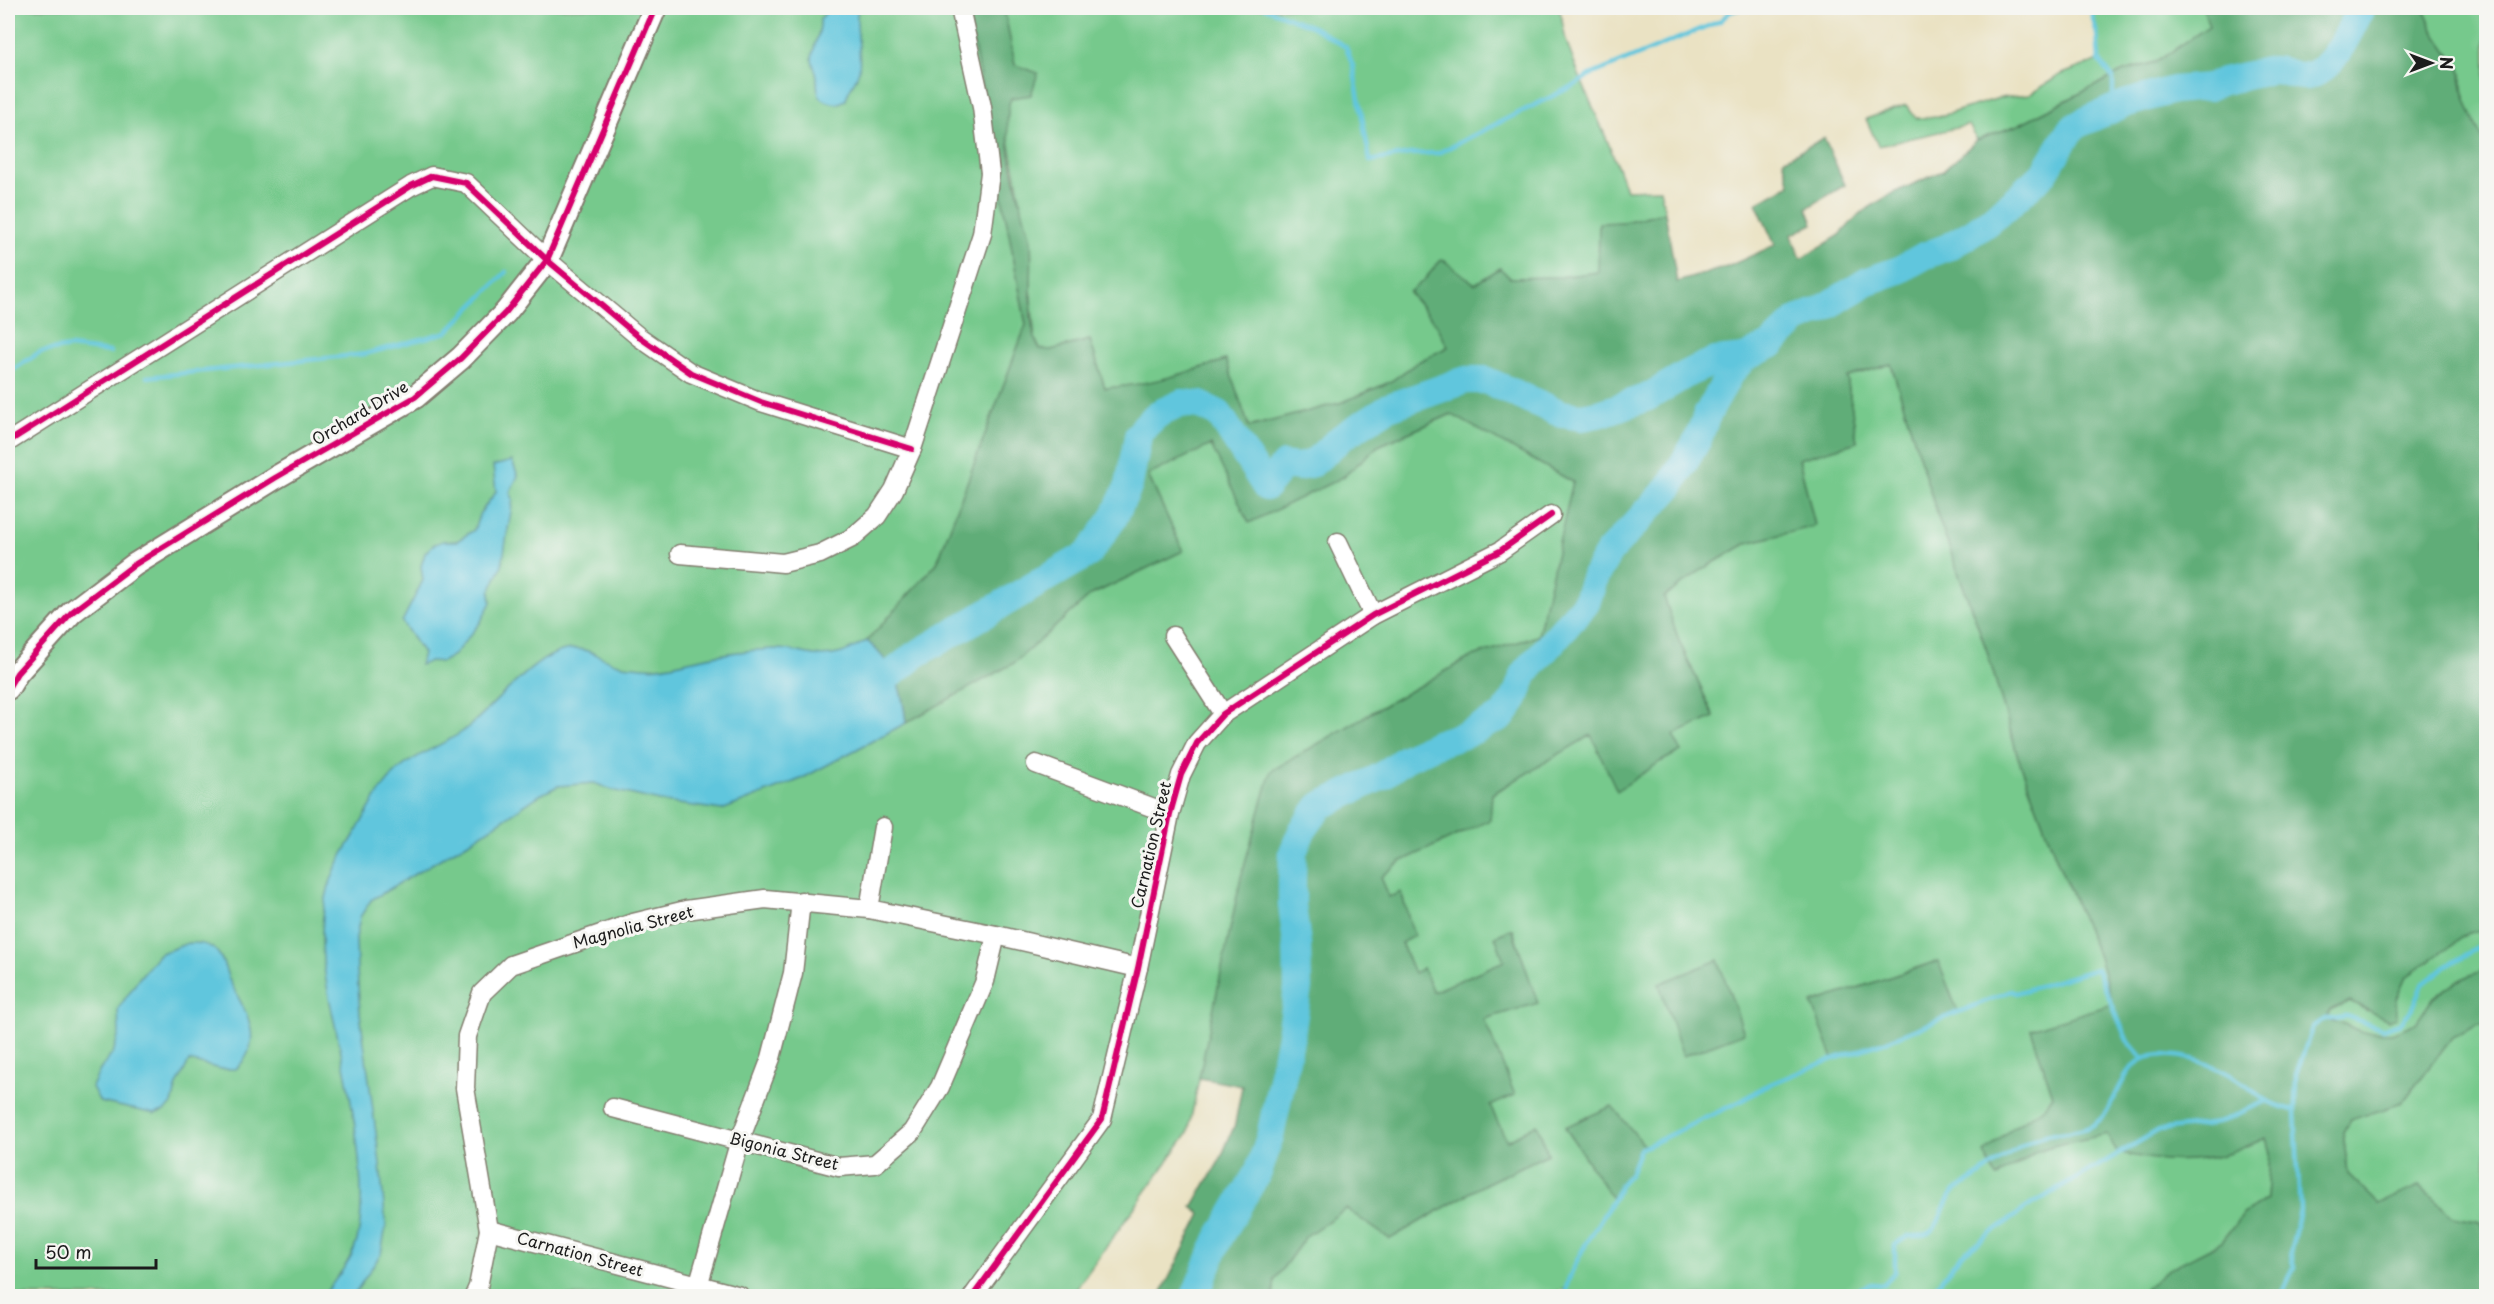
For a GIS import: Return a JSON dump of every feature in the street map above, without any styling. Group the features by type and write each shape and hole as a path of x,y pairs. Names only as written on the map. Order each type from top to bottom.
{"street":[{"name":"Orchard Drive","path":"8,688 17,673 72,612 134,565 275,478 415,398 461,358 506,312 547,260 655,8"},
{"path":"680,554 783,563 820,554 852,538 877,516 894,490 912,449 982,234 990,173 982,107 960,8"},
{"path":"8,442 411,186 432,177 466,183 547,260 639,337 691,373 761,402 912,449"},
{"name":"Carnation Street","path":"973,1296 976,1295 1102,1119 1138,968 1170,814 1181,775 1197,743 1223,714 1373,615 1500,550 1551,515"},
{"path":"1338,542 1373,615"},
{"path":"1173,636 1223,714"},
{"path":"1036,764 1170,814"},
{"path":"869,909 883,827"},
{"name":"Magnolia Street","path":"474,1296 478,1287 489,1230 465,1089 467,1036 482,993 511,965 633,923 686,910 765,899 869,909 996,935 1138,968"},
{"path":"694,1291 740,1140 771,1058 793,973 801,901"},
{"name":"Bigonia Street","path":"613,1108 838,1167 875,1164 912,1132 940,1088 985,981 996,935"},
{"name":"Carnation Street","path":"489,1230 694,1291 740,1296"}],"green space":[{"path":"8,8 967,8 1026,325 937,563 867,641 859,645 898,727 1014,663 1091,595 1183,551 1148,475 1211,444 1343,477 1378,446 1452,414 1573,482 1538,636 1473,656 1376,710 1241,877 1188,1133 1071,1296 8,1296"},
{"path":"967,8 1004,8 1015,65 1038,73 1031,95 1011,98 1008,109 1008,138 1013,171 1031,240 1032,326 1040,349 1051,350 1090,340 1105,388 1166,378 1226,360 1249,427 1343,402 1390,382 1418,362 1448,347 1436,324 1409,292 1424,280 1442,259 1475,284 1500,268 1510,278 1560,277 1598,272 1599,223 1624,222 1665,212 1677,282 1727,267 1775,245 1756,203 1790,185 1783,160 1824,138 1845,185 1807,208 1813,224 1791,235 1801,259 1840,235 1859,214 1891,194 1943,171 1977,140 2018,125 2124,71 2156,62 2209,26 2203,8 2423,8 2433,30 2460,69 2464,94 2486,145 2486,929 2469,933 2406,977 2396,999 2397,1017 2388,1020 2350,1001 2332,1009 2325,1019 2342,1023 2361,1032 2392,1033 2416,1023 2433,998 2457,981 2486,969 2486,1024 2478,1024 2452,1037 2402,1103 2350,1120 2343,1132 2348,1174 2379,1204 2419,1186 2453,1217 2480,1222 2486,1238 2486,1296 2139,1296 2167,1270 2222,1242 2242,1215 2267,1199 2270,1153 2266,1138 2214,1157 2172,1160 2144,1158 2117,1152 2107,1134 2037,1151 1996,1178 1984,1153 2012,1128 2041,1110 2053,1096 2031,1029 2113,1004 2099,957 2058,863 2018,757 1987,651 1939,520 1891,364 1847,377 1857,442 1799,459 1815,526 1747,543 1703,569 1664,597 1679,641 1714,717 1673,735 1681,751 1660,762 1617,791 1591,735 1492,794 1490,820 1400,862 1381,877 1389,897 1401,892 1414,936 1401,943 1414,973 1423,968 1433,992 1504,961 1495,936 1512,929 1538,1003 1484,1019 1515,1095 1490,1106 1507,1141 1537,1124 1548,1154 1485,1184 1390,1239 1346,1209 1306,1236 1275,1279 1273,1296 1160,1296 1201,1214 1192,1207 1220,1160 1235,1124 1242,1086 1199,1078 1241,877 1271,771 1473,656 1538,636 1573,482 1451,414 1378,446 1343,477 1249,523 1211,445 1148,475 1183,551 1091,595 1014,663 906,723 896,678 884,659 867,641 937,563 1026,325"},
{"path":"1004,8 1559,8 1574,62 1626,190 1660,189 1665,212 1624,222 1599,224 1599,272 1560,277 1510,278 1500,269 1475,284 1442,259 1409,293 1436,324 1448,347 1418,362 1390,382 1343,402 1249,427 1225,360 1166,378 1105,388 1090,340 1051,350 1040,350 1035,341 1031,298 1031,242 1022,210 1007,128 1008,106 1015,66"},
{"path":"2090,8 2203,8 2210,25 2156,62 2124,71 2018,125 1977,140 1969,125 1878,146 1866,119 1906,105 1916,118 1938,117 1999,98 2029,95 2060,75 2099,60 2097,34"},
{"path":"2423,8 2486,8 2486,145 2464,94 2460,69 2433,30"},
{"path":"1891,364 1939,520 1987,651 2018,757 2058,863 2099,957 2113,1005 2031,1029 2053,1096 2041,1110 2012,1128 2015,1167 2037,1151 2107,1134 2227,1154 2266,1138 2270,1152 2267,1199 2242,1215 2222,1242 2167,1270 2139,1296 1568,1296 1565,1288 1549,1296 1273,1296 1275,1279 1306,1236 1346,1209 1438,1209 1548,1154 1537,1124 1507,1141 1489,1106 1514,1095 1484,1019 1537,1003 1513,929 1495,936 1505,961 1432,992 1423,968 1414,974 1401,942 1401,893 1389,898 1381,877 1400,862 1436,844 1492,794 1592,734 1660,762 1681,751 1673,735 1714,716 1679,641 1664,597 1703,569 1747,543 1815,526 1799,459 1857,442 1847,377","holes":["1937,961 1957,1012 1884,1042 1859,1050 1813,1003","1565,1127 1640,1149 1630,1174 1620,1185 1613,1200"]},
{"path":"2486,929 2486,969 2457,981 2433,998 2416,1023 2392,1033 2361,1032 2342,1023 2325,1019 2332,1009 2350,1001 2367,1011 2396,999 2406,977 2469,933"},
{"path":"1718,960 1744,1033 1683,1056 1659,984"},
{"path":"1938,961 1958,1012 1884,1042 1833,1059 1812,1003"},
{"path":"2478,1024 2486,1024 2486,1238 2480,1222 2453,1217 2419,1186 2379,1205 2348,1174 2343,1132 2349,1120 2402,1103 2452,1037"},
{"path":"1612,1106 1645,1146 1640,1149 1630,1174 1620,1185 1613,1200 1565,1127"}],"water":[{"path":"830,8 858,8 860,61 858,73 846,100 837,104 826,101 820,96 812,60 820,29 820,19"},
{"path":"512,461 518,476 510,492 513,499 502,565 490,592 491,602 480,623 454,655 442,662 431,661 420,665 423,653 402,622 423,580 421,566 425,553 433,545 443,541 457,541 474,530 480,513 496,492 493,466"},
{"path":"867,641 877,650 896,678 906,723 801,779 722,810 664,802 612,790 594,783 558,786 371,900 360,917 356,938 357,971 386,1226 381,1254 353,1296 323,1296 344,1268 356,1244 361,1216 361,1193 353,1116 326,982 323,960 323,915 327,894 338,862 390,778 412,760 462,732 529,670 559,652 579,649 618,664 651,667 743,651 782,649 821,656 838,654"},
{"path":"188,943 209,946 222,959 250,1024 252,1035 245,1058 236,1069 221,1069 189,1061 177,1085 172,1104 164,1111 155,1114 100,1102 92,1087 100,1070 113,1053 119,1034 118,1009 159,954"}],"waterway":[{"path":"1265,8 1313,27 1346,47 1353,66 1370,161 1410,154 1438,153 1577,84 1588,76 1720,21 1730,12 1742,8"},
{"path":"2090,8 2097,34 2099,60 2113,78 2113,108"},
{"path":"861,689 894,672 915,655 1088,554 1113,519 1129,485 1138,436 1158,414 1182,403 1200,405 1219,414 1266,487 1284,465 1298,467 1313,463 1342,437 1389,407 1466,380 1485,380 1562,414 1582,417 1602,413 1648,397 1690,372 1716,361 1744,358 1771,345 1797,320 1821,310 1868,281 1899,270 1924,256 1948,247 1975,231 1999,214 2045,172 2071,129 2083,122 2124,104 2173,90 2209,87 2223,81 2272,70 2303,76 2318,72 2341,47 2362,8"},
{"path":"147,377 365,354 447,332 506,272"},
{"path":"8,373 40,352 70,347 110,352"},
{"path":"1195,1296 1218,1240 1259,1170 1270,1137 1291,1035 1298,988 1292,879 1293,852 1302,831 1320,806 1382,776 1405,759 1503,716 1515,698 1525,673 1586,603 1595,576 1609,552 1669,488 1698,439 1706,417 1729,375 1744,358"},
{"path":"2281,1296 2294,1267 2290,1253 2300,1210 2295,1111 2296,1075 2312,1028 2325,1019 2346,1016 2382,1029 2400,1023 2413,1008 2423,984 2445,967 2486,943"},
{"path":"1565,1296 1577,1260 1620,1185 1630,1174 1640,1149 1743,1100 1763,1087 2011,991 2016,993 2097,969 2127,1040 2143,1059"},
{"path":"1856,1296 1859,1289 1871,1284 1884,1285 1895,1271 1895,1245 1908,1236 1921,1236 1930,1232 1936,1226 1947,1201 1962,1186 2039,1137 2076,1131 2096,1123 2110,1106 2133,1066 2142,1060 2165,1055 2189,1058 2233,1077 2265,1100 2295,1111"},
{"path":"1928,1296 1961,1255 2026,1208 2159,1130 2218,1123 2266,1101"}],"cycle path":[{"path":"8,688 17,673 72,612 134,565 275,478 415,397 461,358 506,312 547,260 655,8"},
{"path":"8,442 411,186 432,176 466,183 547,260 639,337 691,373 761,402 912,449"},
{"path":"973,1296 1102,1119 1138,968 1170,814 1181,775 1197,743 1223,714 1373,615 1500,551 1551,515"}]}
